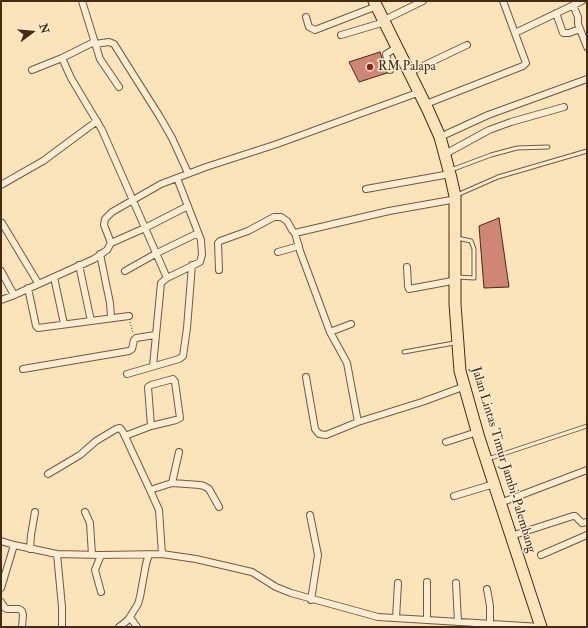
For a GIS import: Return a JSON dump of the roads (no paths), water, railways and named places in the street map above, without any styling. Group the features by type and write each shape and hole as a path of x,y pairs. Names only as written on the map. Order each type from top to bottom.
{"highway":[{"name":"Jalan Lintas Timur Jambi-Palembang","path":"375,4 426,104 440,137 445,154 450,174 453,198 455,238 454,279 460,371 486,460 539,627"},
{"name":"Jalan Lintas Timur Jambi-Palembang","path":"453,198 454,343 460,388 539,627"}],"street":[{"path":"82,1 100,59 119,87"},
{"path":"341,34 384,21 423,1"},
{"path":"426,104 526,64 527,62 503,1"},
{"path":"515,33 582,1"},
{"path":"306,17 309,27 315,30 375,4"},
{"path":"573,5 578,17 578,24 587,46"},
{"path":"556,13 563,33 569,33 580,29"},
{"path":"32,70 94,43 109,42 114,44 166,128 188,173"},
{"path":"410,72 467,45"},
{"path":"390,70 386,54 398,47"},
{"path":"62,58 71,78 97,121 167,278"},
{"path":"440,137 488,115 587,80"},
{"path":"111,243 104,225 105,218 112,212 161,184 188,173 277,144 420,92"},
{"path":"445,154 489,130 564,107"},
{"path":"1,185 43,160 97,121"},
{"path":"366,188 450,174"},
{"path":"153,366 161,283 167,278 200,262 202,255 201,240 177,178"},
{"path":"295,232 453,198"},
{"path":"1,300 79,265 107,250 111,243 145,228 188,206"},
{"path":"219,270 218,242 248,231 274,217 281,217 287,221 292,230 295,232 330,332 347,363 358,422"},
{"path":"2,223 38,283"},
{"path":"125,271 198,233"},
{"path":"278,252 299,246"},
{"path":"100,254 110,303 111,317"},
{"path":"79,265 91,321"},
{"path":"127,374 183,356 185,352 192,265"},
{"path":"407,267 409,289 454,279"},
{"path":"1,271 14,295"},
{"path":"54,276 64,324"},
{"path":"28,288 37,328 111,317 129,316"},
{"path":"330,332 351,324"},
{"path":"23,368 129,351 132,348 135,339 155,335"},
{"path":"306,377 315,429 319,434 326,435 358,422 422,402 460,388"},
{"path":"125,436 150,426 180,418 175,382 173,379 151,385 148,388 150,426"},
{"path":"48,474 80,455 96,441 120,428 159,510 162,554"},
{"path":"446,442 474,433"},
{"path":"172,483 178,452"},
{"path":"500,503 587,470"},
{"path":"150,490 172,483 200,484 209,489 219,507"},
{"path":"454,496 491,485"},
{"path":"30,549 35,512"},
{"path":"85,512 90,523 92,555"},
{"path":"310,515 318,555 311,600"},
{"path":"511,536 573,516 575,516 582,523 587,522"},
{"path":"541,555 587,535"},
{"path":"1,541 14,546 57,554 162,554 196,559 252,572 276,587 311,600 318,600 378,617 539,627"},
{"path":"1,588 14,546"},
{"path":"57,554 62,607 62,627"},
{"path":"119,627 130,617 140,597 149,554"},
{"path":"101,555 95,570 101,592"},
{"path":"427,582 427,620"},
{"path":"396,618 398,583"},
{"path":"456,583 458,622"},
{"path":"487,589 490,606 490,624"},
{"path":"1,602 7,609 19,609 22,611 22,627"},
{"path":"130,617 137,627"}],"lane":[{"path":"450,174 492,155 517,148 548,147"},
{"path":"453,198 498,177 587,151"},
{"path":"454,279 472,279 474,277 473,243 471,241 455,238"},
{"path":"404,352 454,343"},
{"path":"486,460 587,426"}],"place":[{"name":"RM Palapa","path":"370,67"}]}
